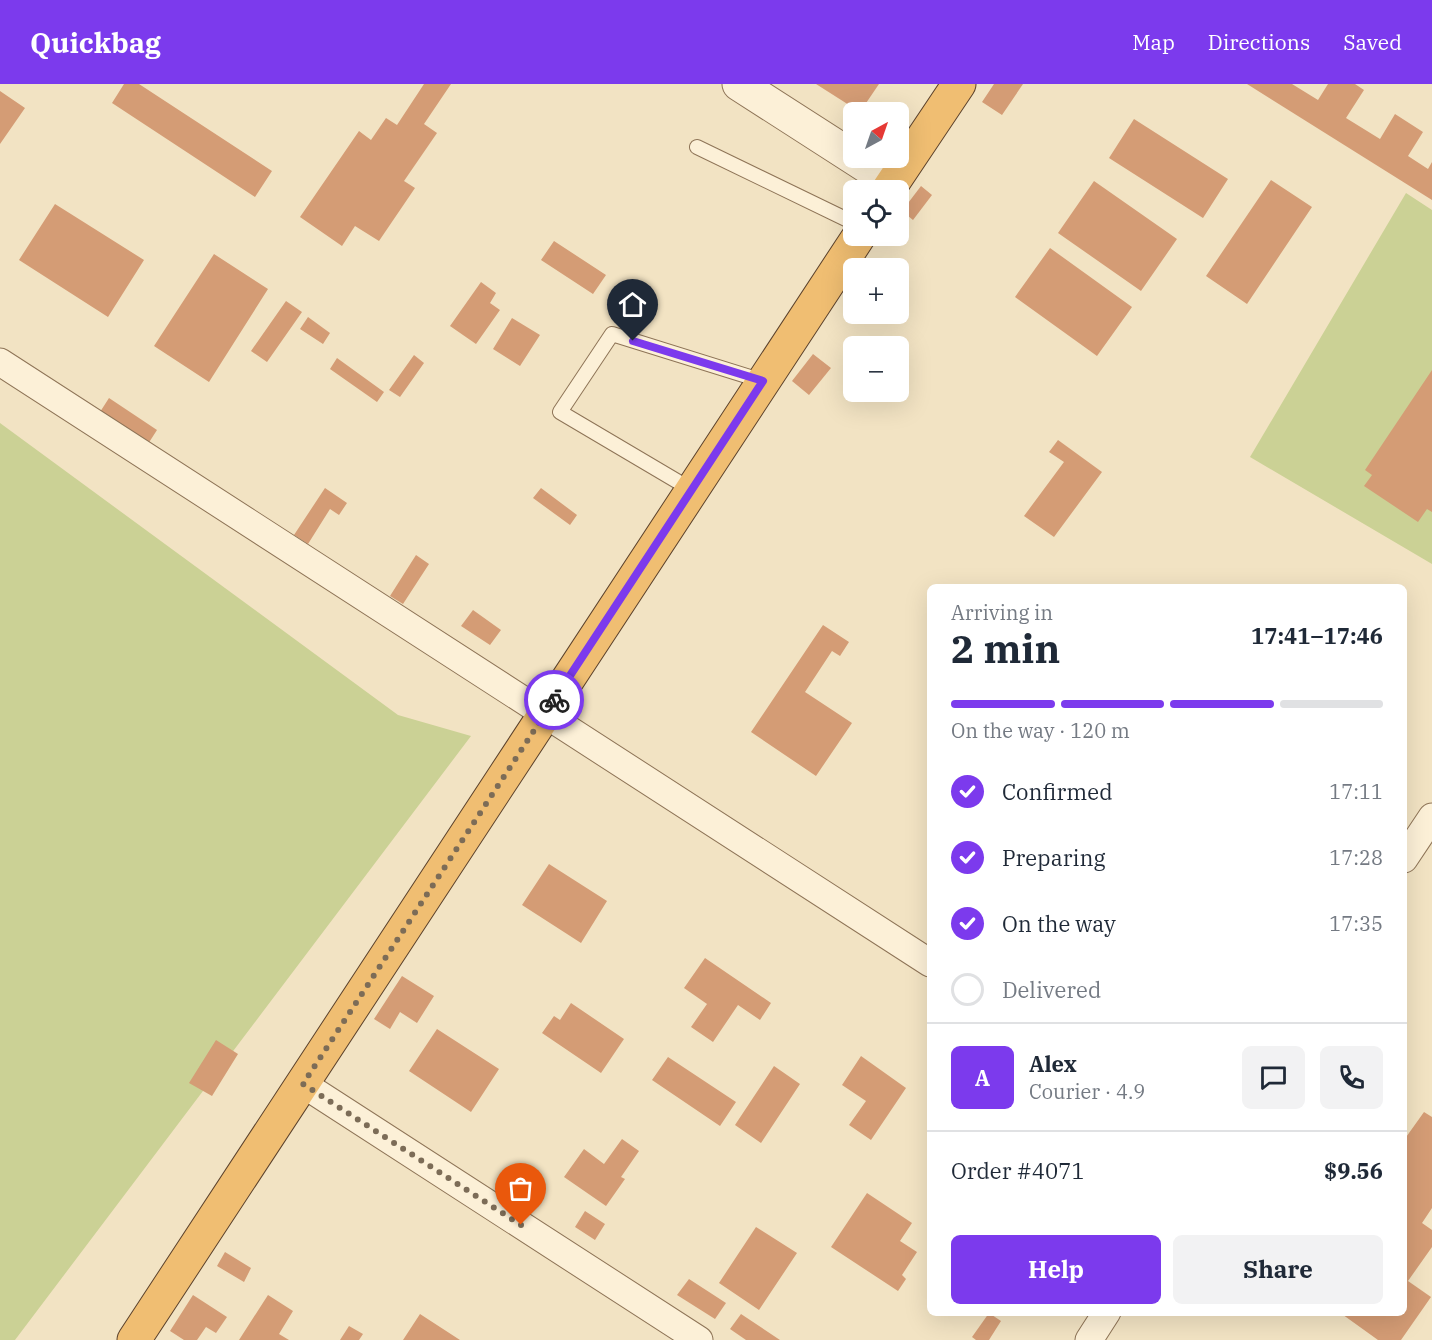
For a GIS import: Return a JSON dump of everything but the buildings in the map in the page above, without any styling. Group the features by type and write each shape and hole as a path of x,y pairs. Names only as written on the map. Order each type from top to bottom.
{"highway":[{"path":"896,180 959,84"},
{"path":"134,1340 852,246"}],"street":[{"path":"739,84 881,180"},
{"path":"0,362 927,961"},
{"path":"1407,854 1432,817"},
{"path":"303,1084 699,1340"},
{"path":"1089,1340 1104,1316"}],"lane":[{"path":"697,147 843,218"},
{"path":"692,490 560,412 612,334 763,381"}],"green space":[{"path":"1406,193 1432,210 1432,564 1250,457"},
{"path":"0,423 398,715 471,736 15,1340 0,1340"}],"way so far":[{"path":"521,1225 303,1084 554,700"}],"route":[{"path":"554,700 763,381 633,341"}]}
